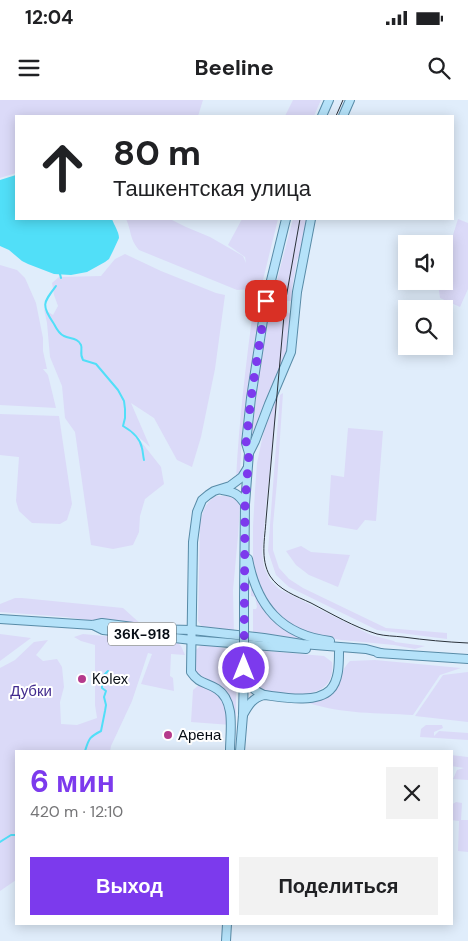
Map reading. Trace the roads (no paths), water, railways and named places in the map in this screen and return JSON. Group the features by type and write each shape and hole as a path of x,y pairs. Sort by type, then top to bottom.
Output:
{"main road":[{"path":"322,115 329,100"},
{"path":"343,115 350,100"},
{"path":"240,750 244,670 245,504 249,453 246,443 266,301 286,220"},
{"path":"249,453 292,352 297,292 311,220"},
{"path":"230,750 230,711 225,698 218,689 196,679 191,672 194,542 197,512 202,500 214,491 230,486 238,481 248,468"},
{"path":"220,490 238,495 245,504"},
{"path":"245,542 255,586 265,605 275,617 287,627 304,635 320,640 354,644 366,649"},
{"name":"36К-918","path":"0,619 93,625 102,623 149,629 192,630 302,644 366,649 381,653"},
{"name":"36К-918","path":"93,625 103,630 192,640 339,652 468,659"},
{"path":"243,715 254,699 264,696 310,698 322,696 330,690 335,682 339,664 339,652"},
{"path":"244,670 252,688 264,696"},
{"path":"226,941 227,925"}],"water":[{"path":"15,175 15,220 112,220 119,238 109,259 87,272 71,275 54,274 22,261 9,250 0,246 0,180"}],"waterway":[{"path":"60,274 61,278"},
{"path":"56,286 46,300 45,308 47,312 61,334 80,343 83,360 96,364 118,390 124,401 125,418 123,426 132,432 139,441 144,460"},
{"path":"85,750 90,739 101,731 106,705 104,697 106,691 102,688 100,679 108,671"},
{"path":"0,842 11,835 15,835"}],"tram line":[{"path":"336,115 343,100"},
{"path":"300,220 285,304 264,541 264,556 267,569 274,581 288,592 368,631 386,636 468,643"}],"place":[{"name":"Kolex","path":"82,679"},
{"name":"Арена","path":"168,735"}],"park label":[{"name":"Дубки","path":"31,691"}]}
